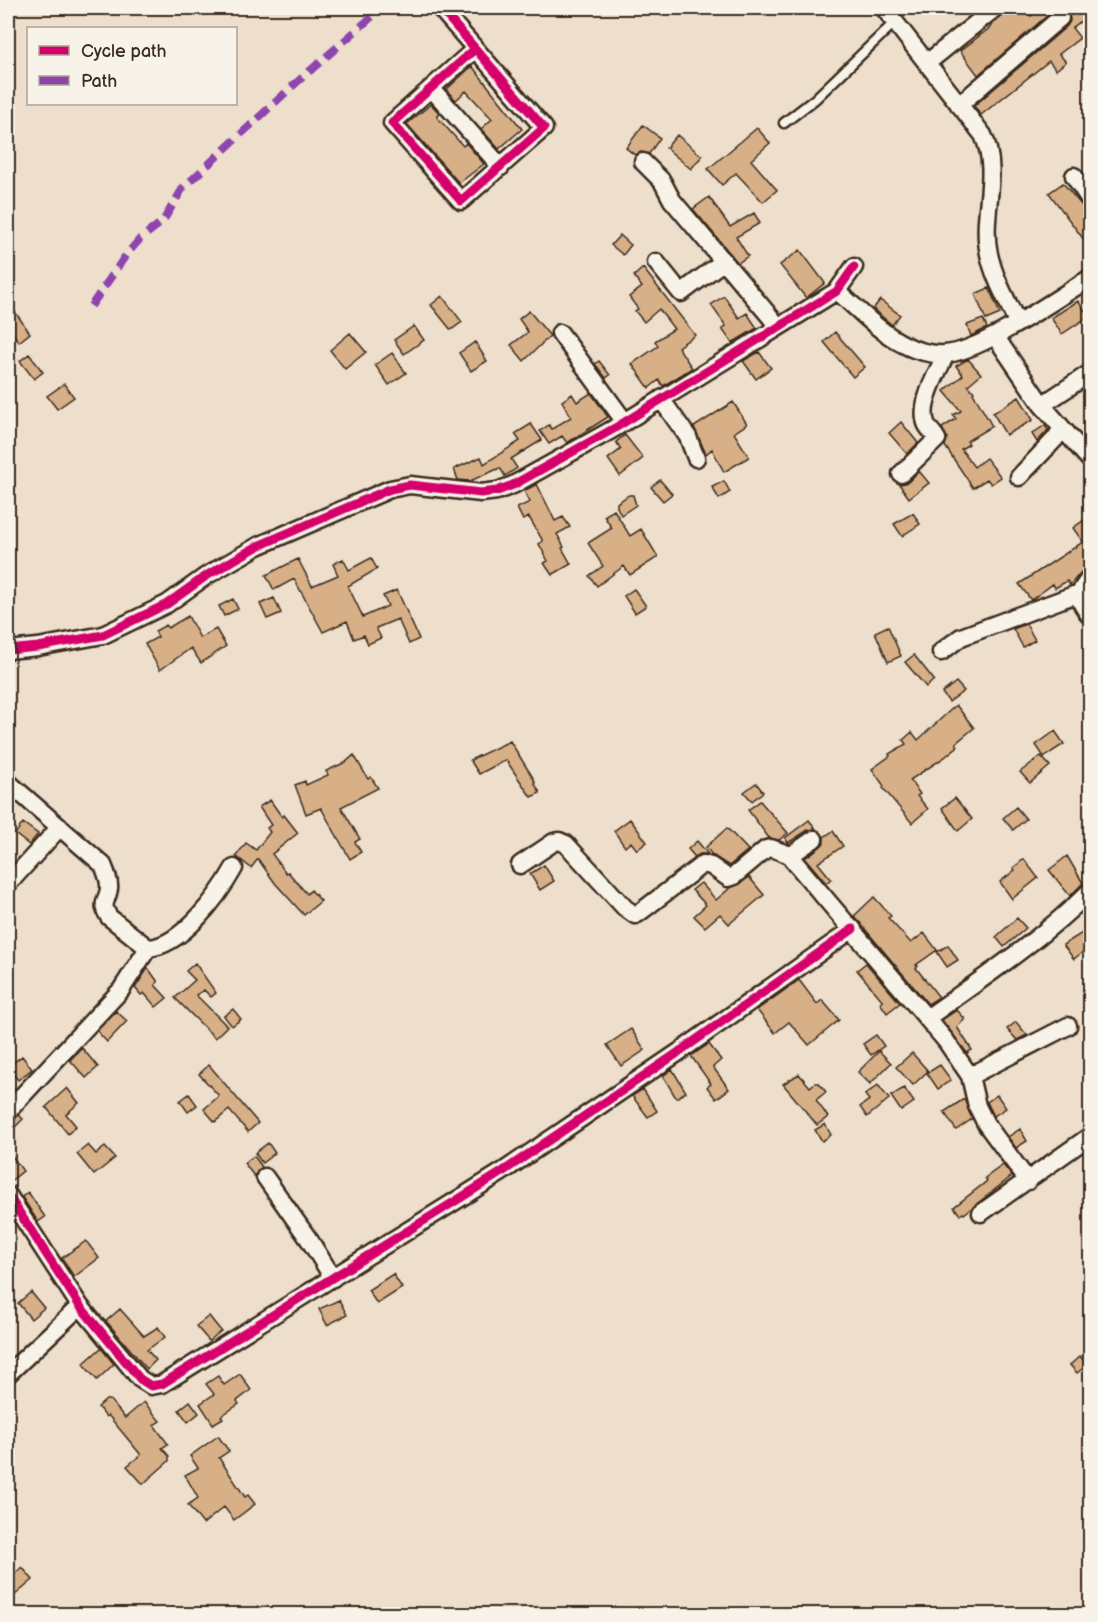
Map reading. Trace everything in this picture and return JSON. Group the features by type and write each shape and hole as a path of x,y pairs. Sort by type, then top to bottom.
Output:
{"street":[{"path":"440,8 544,128 463,200 459,200 392,123 475,49"},
{"path":"884,8 983,135 990,150 991,190 987,227 989,253 1000,285 1017,322"},
{"path":"927,63 994,8"},
{"path":"959,105 1060,18"},
{"path":"431,88 501,167"},
{"path":"643,162 662,181 672,200 778,326"},
{"path":"1074,176 1090,200"},
{"path":"656,262 681,293 724,261"},
{"path":"8,650 103,635 166,604 206,576 258,546 390,489 410,486 481,493 497,491 513,485 625,422 837,291 854,267"},
{"path":"837,291 877,326 906,345 930,353 946,354 969,348 995,336 1090,278"},
{"path":"560,333 625,422"},
{"path":"995,336 1042,405 1090,460"},
{"path":"902,474 937,439 927,427 924,413 928,394 946,354"},
{"path":"1042,405 1090,373"},
{"path":"661,399 688,437 696,458"},
{"path":"1019,477 1055,439 1062,428"},
{"path":"941,652 961,637 1079,593 1090,578"},
{"path":"1079,593 1080,602 1090,616"},
{"path":"10,784 103,865 108,876 109,889 104,903 105,911 109,917 148,948"},
{"path":"8,884 60,827"},
{"path":"793,856 814,839"},
{"path":"520,865 554,842 560,841 566,844 624,908 635,915 703,864 711,866 728,878 734,876 766,849 771,848 793,856"},
{"path":"793,856 792,859 946,1041 970,1076 980,1114 1028,1181"},
{"path":"8,1111 120,990 148,948 165,945 191,924 213,902 234,868"},
{"path":"927,1018 1008,959 1075,906 1090,891"},
{"path":"8,1195 80,1306 140,1379 151,1386 162,1384 512,1166 853,929"},
{"path":"970,1076 1068,1026"},
{"path":"981,1213 1090,1136"},
{"path":"265,1177 310,1240 333,1278"},
{"path":"8,1374 80,1306"}],"lane":[{"path":"784,123 815,99 895,22"}],"building":[{"path":"1005,8 1024,8 1031,16 1042,8 1063,8 1054,10 978,75 960,51 991,27 1002,16"},
{"path":"1063,8 1077,8 1085,18 1072,28 1080,38 1059,54 1066,62 1056,70 1049,61 981,115 974,106 1067,26 1070,21 1068,11"},
{"path":"472,66 522,129 499,149 481,129 492,119 466,91 456,100 446,90"},
{"path":"431,104 440,114 437,117 463,146 466,143 484,164 459,183 407,124"},
{"path":"643,125 660,138 649,154 641,152 635,155 626,148"},
{"path":"757,128 770,143 751,160 777,190 763,202 736,173 722,185 708,169"},
{"path":"677,135 702,156 691,169 666,148"},
{"path":"1063,183 1082,206 1090,210 1090,248 1049,193"},
{"path":"709,197 730,227 754,213 760,223 736,237 748,256 738,263 693,209"},
{"path":"620,235 631,245 623,255 611,245"},
{"path":"800,250 825,283 806,298 780,265"},
{"path":"643,268 695,335 678,347 692,368 663,386 659,380 649,388 632,364 658,346 655,341 674,329 659,309 644,322 635,311 638,309 629,297 642,287 634,276"},
{"path":"989,288 1000,314 986,320 975,294"},
{"path":"442,296 462,322 451,330 431,305"},
{"path":"724,296 739,318 747,313 757,328 732,343 722,329 726,326 711,305"},
{"path":"880,300 900,315 892,325 873,309"},
{"path":"1078,301 1089,316 1062,334 1051,318"},
{"path":"8,302 30,333 19,342 8,326"},
{"path":"529,311 550,336 524,361 511,345 528,332 519,319"},
{"path":"983,319 987,328 971,336 967,325"},
{"path":"414,326 424,340 404,354 394,340"},
{"path":"835,332 865,367 853,377 824,342"},
{"path":"350,333 366,352 345,369 330,350"},
{"path":"475,342 487,361 471,371 459,353"},
{"path":"759,352 771,368 756,379 743,361"},
{"path":"392,353 406,373 389,385 375,365"},
{"path":"29,354 43,372 34,379 20,361"},
{"path":"968,359 981,374 968,385 992,426 967,441 969,444 961,449 974,467 986,458 1001,477 991,484 987,479 973,488 945,446 947,438 942,428 956,419 953,415 961,411 944,391 963,375 956,366"},
{"path":"599,361 610,375 606,378 595,364"},
{"path":"64,384 74,397 57,409 47,396"},
{"path":"591,393 608,417 567,443 562,436 549,444 540,431 549,425 552,429 571,417 562,401 572,394 577,402"},
{"path":"1019,397 1033,420 1006,435 993,413"},
{"path":"733,402 747,424 734,433 749,457 724,472 712,449 706,454 694,427"},
{"path":"901,422 918,443 907,454 889,433"},
{"path":"531,424 542,440 511,459 517,468 505,476 500,468 470,481 458,480 454,469 481,457 484,464 520,441 515,434"},
{"path":"1045,425 1048,430 1037,442 1032,434"},
{"path":"625,435 643,458 620,476 608,459 621,449 616,442"},
{"path":"919,471 929,483 909,498 899,484 908,482"},
{"path":"660,480 672,494 663,501 651,487"},
{"path":"724,481 730,492 719,499 712,487"},
{"path":"537,484 555,521 563,517 570,527 557,534 571,564 552,575 544,563 548,561 539,544 543,541 529,517 523,520 517,508 530,502 524,491"},
{"path":"633,495 636,505 621,515 617,503"},
{"path":"614,510 630,536 641,529 658,557 630,575 624,566 597,586 589,576 603,566 588,543 612,528 604,516"},
{"path":"913,513 920,524 902,536 894,524"},
{"path":"1090,516 1090,568 1082,571 1070,585 1067,581 1055,588 1053,584 1031,600 1019,584 1083,542 1073,528"},
{"path":"371,558 377,569 348,586 363,617 388,606 383,596 397,590 419,639 409,644 398,619 376,628 381,638 368,644 364,635 354,639 347,621 323,632 294,579 274,590 266,575 298,559 312,586 338,575 333,564 343,559 349,570"},
{"path":"634,589 646,606 635,613 624,596"},
{"path":"274,598 281,613 267,619 260,604"},
{"path":"233,599 238,609 224,616 219,606"},
{"path":"188,616 200,638 216,629 226,646 201,663 191,648 160,670 145,644 158,637 155,631 166,625 168,628"},
{"path":"1026,624 1035,640 1023,647 1013,629"},
{"path":"888,626 901,656 888,662 875,632"},
{"path":"914,655 934,680 926,687 905,662"},
{"path":"956,682 964,691 949,702 942,693"},
{"path":"956,705 974,728 956,743 958,746 945,757 910,780 920,794 917,796 928,809 912,823 883,788 884,786 872,769 890,756 889,754 906,744 903,740 912,732 918,740"},
{"path":"1055,731 1064,744 1044,757 1036,745"},
{"path":"510,741 540,793 531,797 506,760 479,774 470,760"},
{"path":"354,755 368,779 371,777 378,788 341,807 360,839 355,842 361,852 350,859 321,808 306,814 295,785 305,781 306,785 328,775 326,771 346,762"},
{"path":"1041,756 1050,766 1030,783 1020,772"},
{"path":"756,783 763,792 752,801 744,792"},
{"path":"955,798 972,819 958,831 942,808"},
{"path":"270,800 282,817 284,815 298,833 272,854 286,873 288,872 307,894 311,890 321,901 304,915 275,883 258,859 251,868 236,856 246,843 256,850 270,832 267,828 271,825 259,807"},
{"path":"760,801 788,833 779,840 769,838 748,810"},
{"path":"1016,807 1026,819 1013,830 1003,818"},
{"path":"630,819 647,842 637,850 631,842 625,847 614,831"},
{"path":"809,820 816,829 808,830 788,843 785,838"},
{"path":"23,823 38,834 29,845 15,834"},
{"path":"727,828 748,850 729,866 712,855 706,847"},
{"path":"833,831 843,846 818,863 831,879 826,883 805,858 820,847 824,843 824,837"},
{"path":"697,841 708,854 695,857 688,849"},
{"path":"1067,856 1083,883 1070,896 1049,870"},
{"path":"1024,859 1038,878 1012,899 1000,882"},
{"path":"544,865 554,881 540,890 530,874"},
{"path":"749,877 764,895 729,924 720,914 705,927 694,916 706,905 692,890 701,883 716,900 730,888"},
{"path":"874,897 891,916 888,918 911,943 924,933 937,950 916,965 939,997 928,1004 854,916"},
{"path":"1017,918 1026,928 1004,947 996,937"},
{"path":"1090,928 1090,946 1074,959 1063,945"},
{"path":"948,945 958,960 947,967 937,952"},
{"path":"195,963 216,993 211,997 204,990 196,995 227,1026 215,1038 175,998 195,980 186,971"},
{"path":"866,963 900,1003 887,1013 880,1003 883,1001 857,970"},
{"path":"148,968 158,982 155,985 167,998 156,1007 144,993 141,995 135,988"},
{"path":"799,980 817,1004 822,1000 839,1020 809,1045 789,1022 775,1033 757,1010"},
{"path":"233,1009 241,1019 232,1026 224,1016"},
{"path":"957,1010 965,1019 957,1027 972,1050 967,1053 942,1020"},
{"path":"116,1011 127,1021 107,1042 97,1031"},
{"path":"1016,1022 1027,1035 1017,1040 1007,1029"},
{"path":"631,1029 645,1050 621,1066 607,1045"},
{"path":"876,1035 884,1046 871,1055 863,1044"},
{"path":"709,1044 721,1060 713,1067 729,1089 716,1099 707,1087 711,1084 691,1056"},
{"path":"82,1048 98,1067 86,1078 70,1060"},
{"path":"879,1051 891,1063 870,1084 858,1072"},
{"path":"912,1053 928,1071 913,1085 896,1067"},
{"path":"22,1056 32,1069 18,1080 8,1067"},
{"path":"209,1065 258,1123 248,1132 229,1110 215,1122 204,1109 219,1096 199,1074"},
{"path":"940,1065 951,1080 938,1089 927,1073"},
{"path":"672,1069 686,1092 676,1098 663,1076"},
{"path":"799,1074 810,1087 819,1083 826,1092 816,1100 828,1117 817,1125 783,1084"},
{"path":"878,1085 889,1099 867,1117 860,1107 869,1100 865,1095"},
{"path":"67,1088 79,1103 66,1114 76,1126 68,1134 46,1107"},
{"path":"904,1088 914,1102 901,1111 891,1096"},
{"path":"643,1089 657,1111 648,1117 632,1096"},
{"path":"189,1094 197,1105 188,1112 180,1101"},
{"path":"997,1095 1006,1108 994,1116 987,1102"},
{"path":"964,1099 972,1119 956,1130 944,1112"},
{"path":"19,1115 23,1119 8,1134 8,1121 12,1121"},
{"path":"825,1124 831,1135 822,1141 815,1130"},
{"path":"1020,1129 1027,1141 1016,1148 1008,1137"},
{"path":"268,1143 275,1153 262,1163 255,1153"},
{"path":"88,1145 96,1154 105,1147 115,1158 94,1175 77,1154"},
{"path":"8,1150 23,1171 8,1183"},
{"path":"254,1156 262,1167 254,1176 244,1163"},
{"path":"1003,1165 1012,1176 960,1215 954,1207 987,1181 985,1178"},
{"path":"28,1192 45,1217 38,1222 22,1197"},
{"path":"86,1241 99,1258 74,1277 62,1258"},
{"path":"393,1274 402,1288 377,1304 368,1290"},
{"path":"31,1292 44,1308 31,1319 18,1303"},
{"path":"339,1300 347,1315 327,1325 319,1309"},
{"path":"120,1309 144,1336 158,1327 165,1337 147,1350 156,1360 147,1369 106,1321"},
{"path":"209,1316 221,1331 209,1341 196,1326"},
{"path":"101,1348 114,1364 97,1380 83,1364"},
{"path":"1080,1356 1087,1365 1077,1373 1070,1365"},
{"path":"240,1374 251,1390 237,1401 239,1404 213,1424 200,1404 214,1394 206,1384 218,1376 224,1385"},
{"path":"106,1400 110,1400 125,1418 144,1402 160,1421 154,1425 168,1444 162,1448 169,1456 169,1461 143,1484 127,1466 141,1455 108,1415 106,1417 98,1407"},
{"path":"190,1401 199,1413 188,1422 179,1410"},
{"path":"218,1436 229,1451 219,1458 245,1497 248,1495 255,1504 234,1520 224,1507 203,1524 188,1505 198,1498 185,1475 198,1468 190,1456"},
{"path":"22,1567 33,1580 8,1601 8,1580"}],"marked path":[{"path":"91,306 126,255 140,239 163,221 183,188 296,83 382,8"}],"cycle path":[{"path":"440,8 544,128 461,201 392,123 475,49"},
{"path":"8,650 103,635 167,604 206,576 258,546 390,489 410,485 481,493 497,491 513,485 615,428 837,291 854,267"},
{"path":"8,1195 80,1306 140,1379 151,1386 162,1384 502,1172 679,1052 853,929"}]}
